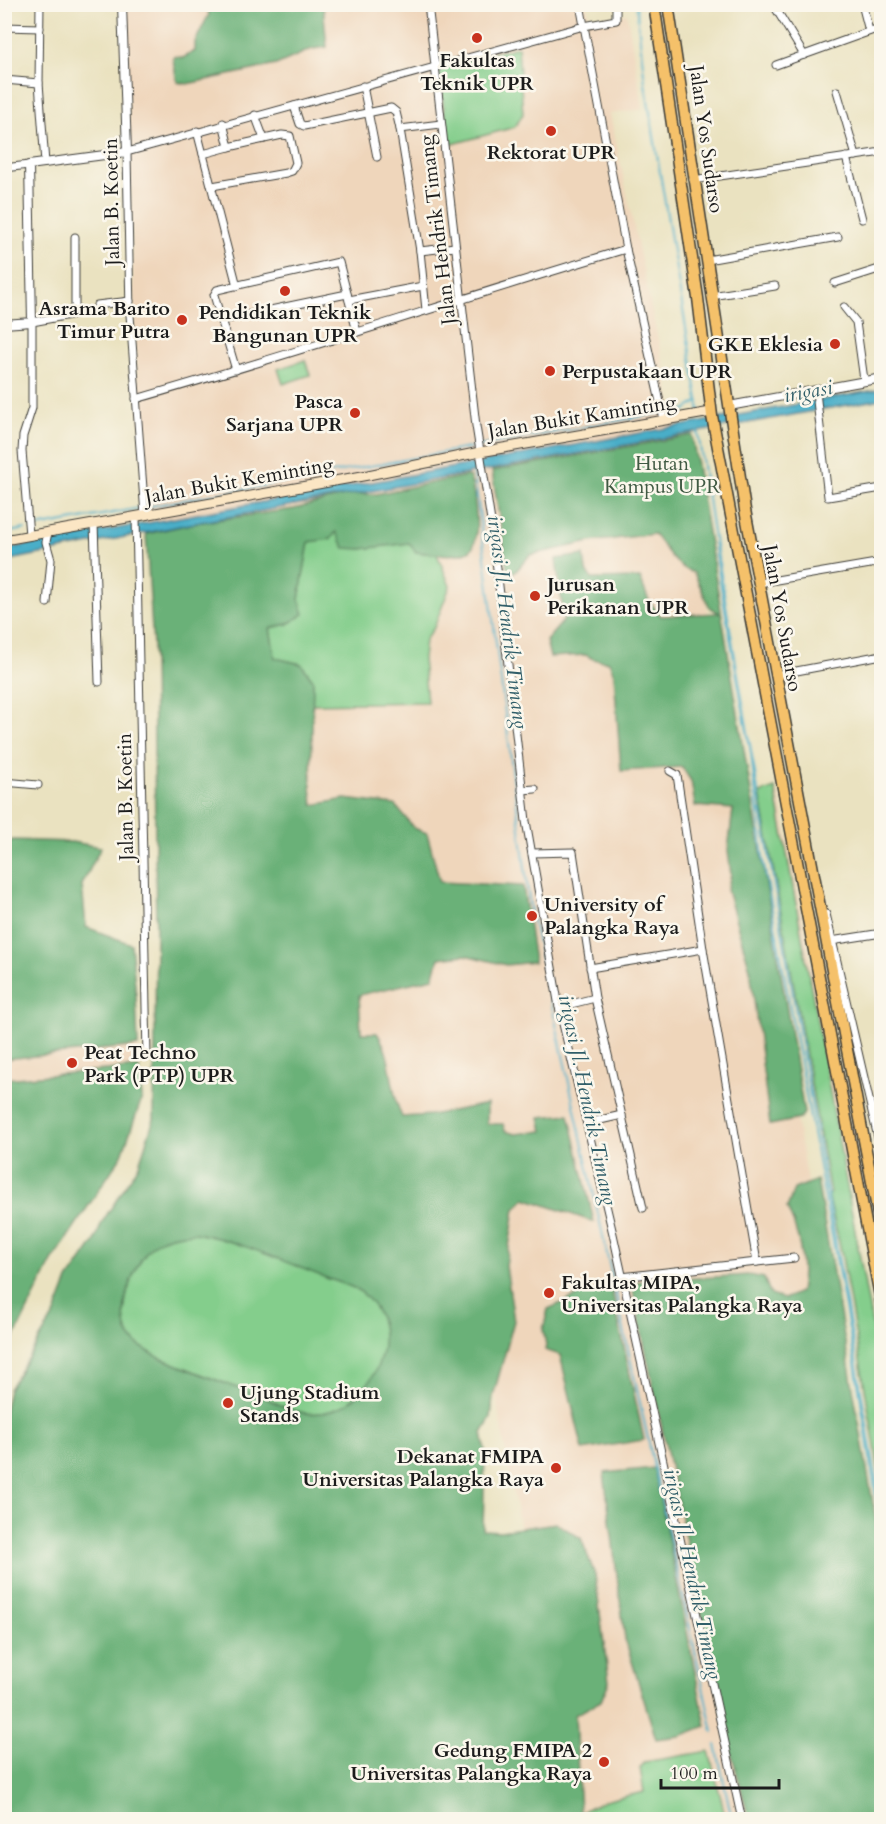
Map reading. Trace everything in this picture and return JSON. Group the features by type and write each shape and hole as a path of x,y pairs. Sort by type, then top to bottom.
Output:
{"main road":[{"name":"Jalan Yos Sudarso","path":"654,4 698,298 710,414 882,1307"},
{"name":"Jalan Yos Sudarso","path":"668,4 693,180 750,538 882,1235"},
{"path":"698,298 711,296"},
{"name":"Jalan Bukit Kaminting","path":"481,455 664,420 710,414"},
{"name":"Jalan Bukit Keminting","path":"4,540 29,535 47,537 481,455"},
{"path":"736,540 750,538"},
{"path":"780,779 794,777"},
{"path":"846,1117 859,1114"}],"street":[{"path":"40,4 39,83 45,163"},
{"name":"Jalan B. Koetin","path":"122,4 130,301 136,399 139,519 137,536 147,1057"},
{"name":"Jalan Hendrik Timang","path":"428,4 455,247 522,790"},
{"path":"580,4 626,249 664,420"},
{"path":"4,168 127,152 223,123 294,106 584,26 616,20 616,4"},
{"path":"773,4 804,55"},
{"path":"862,4 869,31"},
{"path":"4,27 40,28"},
{"path":"776,65 882,27"},
{"path":"4,80 39,83"},
{"path":"363,86 370,111 377,157"},
{"path":"837,91 856,156"},
{"path":"294,106 300,124 304,126 386,107 393,109 400,129 420,251 426,310"},
{"path":"255,115 264,139"},
{"path":"223,123 229,147"},
{"path":"400,129 441,124"},
{"path":"197,131 237,286"},
{"path":"203,154 264,139 290,136 296,163 292,171 212,186"},
{"path":"693,180 882,152"},
{"path":"846,157 862,219"},
{"path":"29,165 32,408 23,436 22,450 29,535"},
{"path":"4,324 32,322 75,314 75,237"},
{"path":"707,260 838,237"},
{"path":"420,251 455,247"},
{"path":"136,399 626,249"},
{"path":"236,369 215,292 335,261 341,264 357,332"},
{"path":"835,283 882,268"},
{"path":"222,320 423,286"},
{"path":"711,296 775,286"},
{"path":"97,305 130,301"},
{"path":"844,307 856,322 864,380"},
{"path":"730,410 816,396 864,380 882,378"},
{"path":"816,396 828,497 882,488"},
{"path":"94,528 99,682"},
{"path":"47,537 47,552 51,560 47,603"},
{"path":"759,583 882,562"},
{"path":"775,675 882,655"},
{"path":"788,748 882,1155"},
{"path":"670,771 677,775 703,949 757,1262"},
{"path":"4,782 38,785"},
{"path":"535,789 522,790 558,1007 587,1123 742,1820"},
{"path":"532,853 573,852 590,968 644,1208"},
{"path":"826,942 882,933"},
{"path":"590,968 703,949"},
{"path":"558,1007 596,998"},
{"path":"587,1123 622,1115"},
{"path":"621,1277 794,1258"}],"shaded area":[{"name":"University of Palangka Raya","path":"586,4 590,20 627,14 643,109 610,114 671,401 828,1302 777,1819 574,1819 458,1195 375,1165 237,519 146,534 134,315 126,5"},
{"path":"779,792 852,1182 829,1186 761,795"},
{"name":"Peat Techno Park (PTP) UPR","path":"138,1046 139,1067 5,1079 5,1059"}],"green space":[{"path":"206,5 323,5 327,47 312,49 276,65 187,84 177,82 173,60 175,56 183,58 195,51 195,42 209,14"},
{"path":"518,47 523,114 515,127 449,145 438,67"},
{"path":"305,360 310,375 283,384 278,369"},
{"name":"Hutan Kampus UPR","path":"692,435 804,1113 800,1119 770,1125 750,969 727,890 731,875 728,850 733,809 695,806 691,781 682,767 621,771 614,674 609,662 586,655 550,657 546,641 564,620 556,559 584,555 586,571 592,579 640,578 649,601 661,616 720,613 710,608 694,573 676,562 654,534 590,542 530,555 516,571 510,573 507,568 492,471"},
{"path":"470,477 477,527 473,546 469,551 450,555 416,552 409,543 361,549 345,548 336,532 331,539 309,542 299,599 304,614 288,624 270,628 275,658 301,664 313,680 311,787 313,805 345,799 395,805 414,828 427,833 440,882 523,886 534,962 506,965 465,955 439,958 433,978 359,995 361,1033 377,1033 382,1042 402,1117 431,1115 487,1104 487,1124 503,1124 505,1131 515,1134 543,1131 540,1117 569,1114 594,1222 525,1198 515,1209 506,1266 514,1321 493,1397 491,1418 482,1433 485,1450 483,1530 500,1531 556,1523 581,1538 595,1575 609,1682 601,1701 575,1715 580,1812 576,1820 5,1820 4,1412 9,1389 55,1314 68,1280 95,1241 102,1222 138,1167 154,1119 156,935 153,646 146,534 195,523 294,509 351,494 376,494","holes":["195,1233 261,1252 362,1293 376,1311 383,1331 382,1352 375,1372 363,1390 347,1404 327,1412 300,1412 160,1358 131,1338 124,1318 127,1295 135,1271 148,1251 159,1240 174,1235"]},
{"path":"337,532 361,549 409,543 416,552 437,554 450,586 434,628 425,640 423,659 427,702 312,704 313,680 301,664 275,658 270,628 288,624 299,599 309,542"},
{"path":"775,788 881,1374 881,1481 841,1251 828,1194 830,1193 760,793"},
{"path":"13,840 72,842 101,847 82,885 86,927 131,944 138,1046 5,1059 4,843"},
{"path":"139,1067 142,1098 122,1155 52,1261 5,1356 5,1079"},
{"path":"817,1180 881,1550 881,1819 749,1819 729,1744 631,1282 749,1275 764,1278 771,1295 784,1299 800,1292 802,1270 800,1249 787,1208 794,1189"},
{"path":"195,1233 261,1252 362,1293 377,1311 383,1331 382,1352 376,1372 363,1390 347,1404 327,1412 300,1412 160,1358 135,1342 128,1333 124,1318 130,1283 141,1260 159,1240 174,1235"},
{"path":"611,1286 644,1440 583,1450 560,1355 545,1350 543,1330 548,1309 579,1295"},
{"path":"654,1468 706,1726 680,1736 656,1739 625,1639 604,1473"},
{"path":"709,1751 726,1819 574,1820 580,1813 597,1804 644,1792 640,1768 645,1762"}],"water":[{"path":"881,389 881,399 195,523 5,561 5,549"}],"waterway":[{"path":"636,4 645,83 700,412"},
{"path":"665,412 685,410 699,401"},
{"path":"31,528 660,413"},
{"path":"698,432 721,586 751,753 764,865 853,1351 882,1533"},
{"name":"irigasi Jl. Hendrik Timang","path":"474,472 530,907 713,1732"},
{"path":"4,533 25,529"},
{"path":"715,541 882,1513"},
{"name":"irigasi Jl. Hendrik Timang","path":"716,1745 732,1820"}],"place":[{"name":"Fakultas Teknik UPR","path":"477,38"},
{"name":"Rektorat UPR","path":"551,131"},
{"name":"Pendidikan Teknik Bangunan UPR","path":"285,291"},
{"name":"Asrama Barito Timur Putra","path":"182,320"},
{"name":"GKE Eklesia","path":"835,344"},
{"name":"Perpustakaan UPR","path":"550,371"},
{"name":"Pasca Sarjana UPR","path":"355,413"},
{"name":"Jurusan Perikanan UPR","path":"535,596"},
{"name":"University of Palangka Raya","path":"532,916"},
{"name":"Peat Techno Park (PTP) UPR","path":"72,1063"},
{"name":"Fakultas MIPA, Universitas Palangka Raya","path":"549,1293"},
{"name":"Ujung Stadium Stands","path":"228,1403"},
{"name":"Dekanat FMIPA Universitas Palangka Raya","path":"556,1468"},
{"name":"Gedung FMIPA 2 Universitas Palangka Raya","path":"604,1762"}],"water label":[{"name":"irigasi","path":"808,391"}]}
